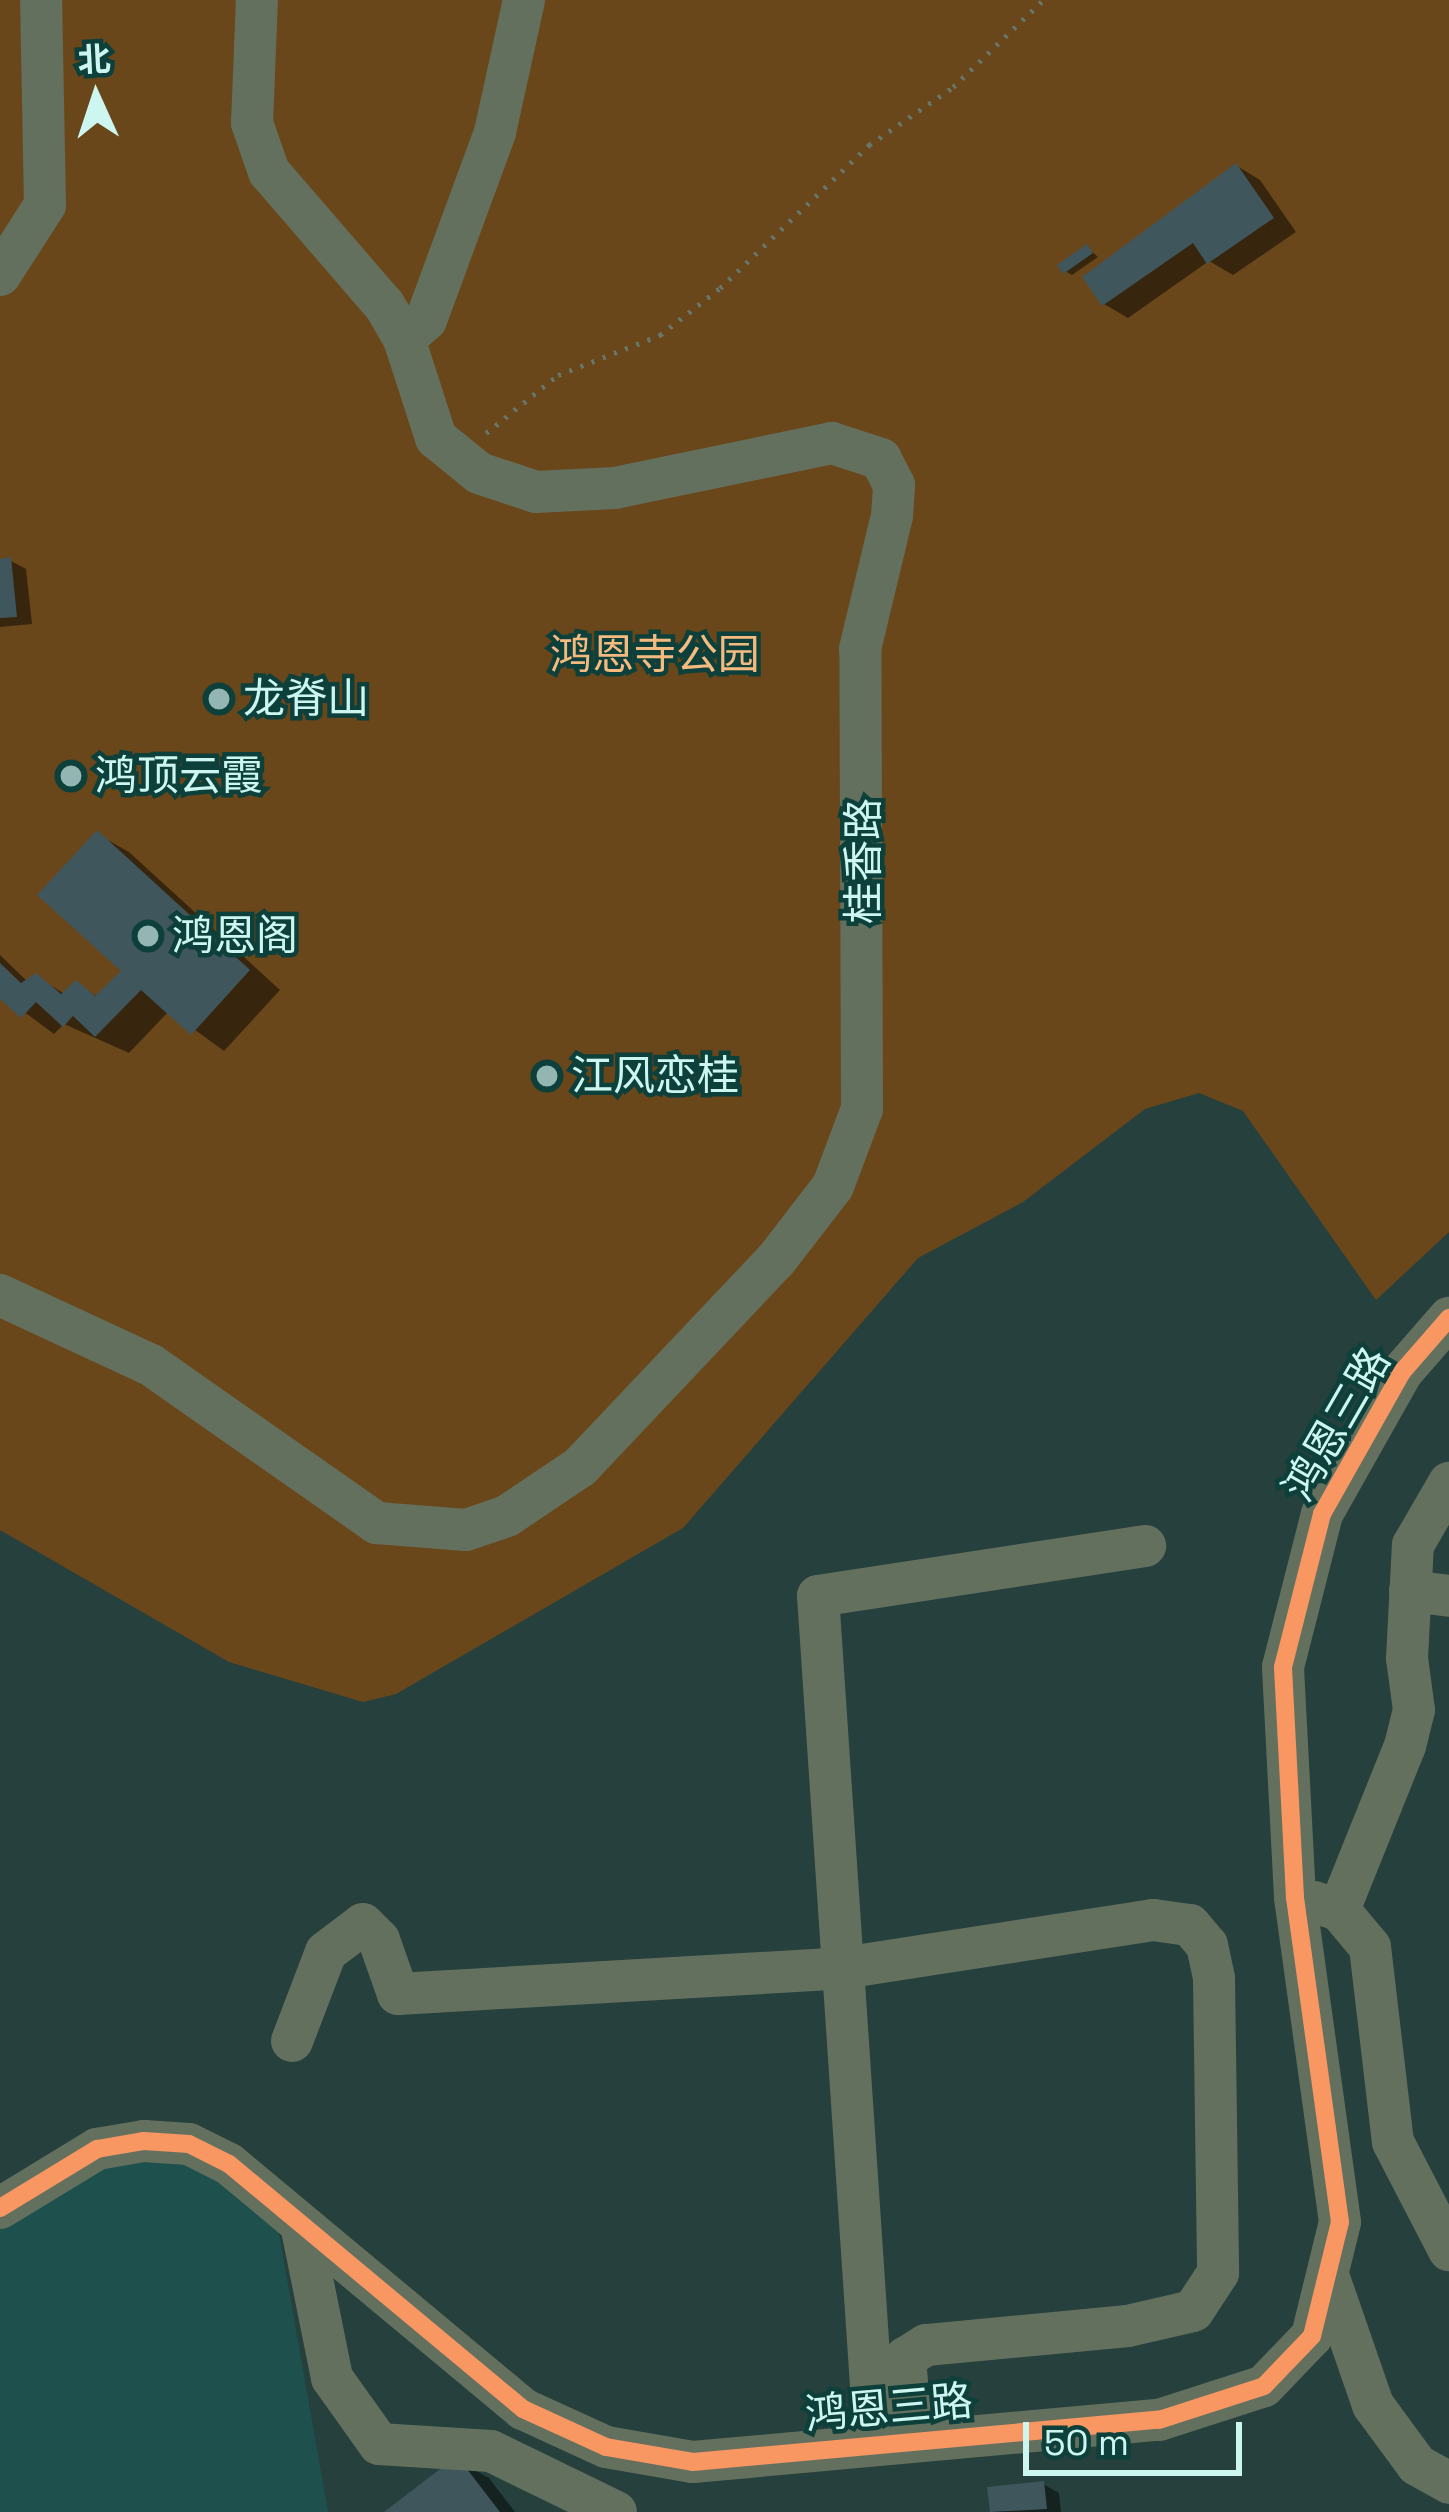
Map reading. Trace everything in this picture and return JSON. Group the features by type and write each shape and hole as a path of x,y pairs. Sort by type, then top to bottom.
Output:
{"street":[{"path":"0,275 45,206 40,0"},
{"name":"桂香路","path":"0,1295 151,1365 377,1523 466,1530 507,1516 580,1467 776,1260 832,1186 862,1109 860,649 892,516 894,484 881,459 832,443 615,488 536,492 479,473 436,438 404,339 384,305 269,172 252,123 257,0"},
{"path":"404,339 426,320 495,132 524,0"},
{"name":"鸿恩三路","path":"0,2208 97,2150 144,2141 189,2144 229,2164 523,2409 606,2447 693,2462 1160,2420 1264,2386 1312,2336 1340,2222 1295,1897 1282,1744 1283,1667 1297,1592 1322,1514 1357,1444 1402,1372 1449,1318"},
{"path":"1339,1910 1414,1710 1430,1593 1412,1545 1449,1483"},
{"path":"893,2444 843,1968 818,1596 1145,1546"},
{"path":"1295,1897 1339,1910 1370,1947 1394,2142 1449,2250"},
{"path":"292,2041 326,1952 363,1924 379,1940 398,1994 843,1968 1153,1920 1190,1925 1208,1945 1214,1978 1218,2273 1193,2311 1128,2326 926,2345 905,2358 893,2444"},
{"path":"302,2229 332,2378 379,2444 491,2451 616,2512"},
{"path":"1328,2275 1373,2405 1417,2465 1449,2483"}],"path":[{"path":"459,456 558,375 660,334 720,288 869,145 953,87 1042,0"}],"shaded area":[{"path":"145,2159 185,2160 218,2174 278,2228 328,2512 0,2512 0,2225 100,2167"}],"green space":[{"name":"鸿恩寺公园","path":"0,0 1449,0 1449,1232 1376,1300 1243,1111 1199,1093 1145,1109 1023,1202 918,1258 683,1528 396,1694 363,1702 229,1662 0,1530"}],"building":[{"path":"1236,163 1274,218 1207,264 1193,243 1102,306 1082,277"},
{"path":"1087,244 1093,253 1063,274 1057,265"},
{"path":"11,557 17,617 0,618 0,559"},
{"name":"鸿恩阁","path":"97,830 250,970 191,1035 141,990 95,1037 73,1016 63,1027 36,1002 21,1018 0,999 0,963 21,983 36,973 61,994 76,980 95,996 121,971 37,895"},
{"path":"457,2456 500,2512 384,2512"},
{"path":"1044,2481 1047,2509 990,2512 987,2487"}],"cycle path":[{"path":"0,2208 97,2149 144,2141 189,2144 229,2164 523,2409 606,2447 693,2462 1159,2420 1264,2386 1312,2336 1340,2222 1295,1897 1283,1667 1322,1514 1402,1372 1449,1318"}],"place":[{"name":"龙脊山","path":"219,699"},
{"name":"鸿顶云霞","path":"71,776"},
{"name":"鸿恩阁","path":"148,936"},
{"name":"江风恋桂","path":"547,1076"}]}
